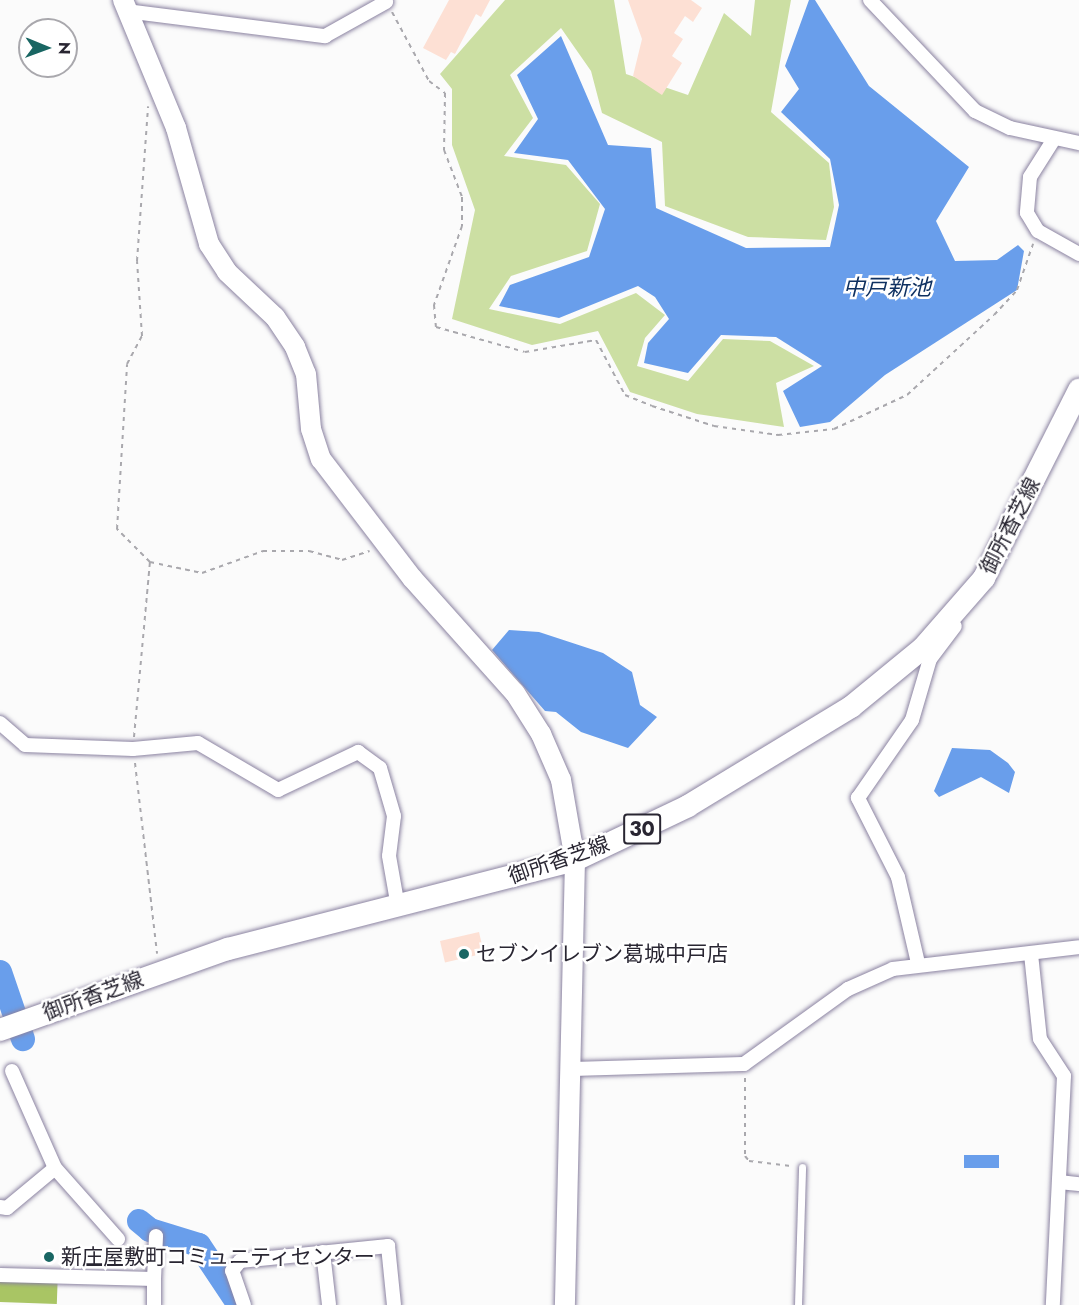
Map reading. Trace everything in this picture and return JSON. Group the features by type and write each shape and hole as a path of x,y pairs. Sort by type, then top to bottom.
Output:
{"main road":[{"name":"御所香芝線","path":"15,1024 159,972 266,939 575,860 687,806 851,707 923,658 955,612 984,578 1079,390"}],"street":[{"path":"870,0 975,111 1010,128 1079,143"},
{"path":"125,6 325,36 386,2"},
{"path":"125,6 176,128 209,244 227,272 290,336 306,374 311,429 321,459 387,546 530,713 561,780 575,860 565,1305"},
{"path":"1054,139 1030,177 1027,213 1038,231 1079,254"},
{"path":"918,963 898,877 858,798 912,720 923,658"},
{"path":"0,723 25,745 133,749 198,743 278,790 358,752 380,768 394,816 389,856 398,907"},
{"path":"572,1069 745,1063 848,989 918,963 1031,954 1079,947"},
{"path":"1031,954 1040,1039 1064,1077 1053,1305"},
{"path":"12,1071 55,1168 118,1239"},
{"path":"0,1207 7,1208 55,1168"},
{"path":"1059,1182 1079,1184"},
{"path":"154,1305 156,1236"},
{"path":"244,1305 231,1271 240,1261 388,1246 394,1305"},
{"path":"323,1252 329,1305"},
{"path":"0,1275 154,1279"}],"lane":[{"path":"798,1305 802,1167"}],"path":[{"path":"386,2 429,81 446,93 444,150 462,197 462,226 434,305 436,327 525,352 596,340 625,395 652,406 714,426 778,435 834,429 907,395 994,315 1017,290 1038,231"},
{"path":"149,104 136,261 142,336 127,364 117,529 150,562 202,573 263,551 309,551 342,560 387,546"},
{"path":"150,562 133,749 159,972"},
{"path":"745,1063 745,1156 750,1161 802,1167"}],"green space":[{"path":"505,0 614,0 626,74 688,95 724,13 751,36 755,0 791,0 771,112 829,163 834,207 826,240 748,237 665,206 662,142 602,113 591,71 561,28 510,75 533,118 504,156 566,165 600,204 587,251 511,276 489,309 560,324 636,293 665,315 645,338 637,366 688,381 723,339 770,341 814,366 776,383 784,427 697,414 630,392 598,331 532,345 452,319 475,210 452,145 452,89 440,74"},
{"path":"0,1269 58,1271 57,1304 0,1302"}],"water":[{"name":"中戸新池","path":"809,0 815,0 869,86 969,167 936,221 955,261 997,260 1018,245 1024,251 1017,290 885,375 830,422 800,427 783,391 822,366 776,337 721,335 688,373 644,363 648,343 669,319 655,297 638,286 559,318 499,306 510,285 589,257 605,209 568,160 514,153 538,119 517,75 561,36 608,145 651,148 656,208 746,248 830,247 839,205 830,159 781,112 799,89 785,66"},
{"path":"509,630 539,632 603,653 632,672 640,705 657,717 628,748 581,732 556,712 545,711 492,650"},
{"path":"952,748 990,750 1008,763 1015,772 1009,793 981,777 939,797 934,791"},
{"path":"964,1155 999,1155 999,1168 964,1168"}],"building":[{"path":"449,0 490,0 481,17 476,14 455,54 451,52 446,60 423,48"},
{"path":"628,0 691,0 702,8 693,22 685,16 674,33 683,39 672,56 682,63 662,95 633,76 642,39"},
{"path":"479,932 484,953 445,962 440,941"}],"waterway":[{"path":"0,972 23,1039"},
{"path":"139,1221 150,1230 199,1245 239,1305"}],"place":[{"name":"セブンイレブン葛城中戸店","path":"464,954"},
{"name":"新庄屋敷町コミュニティセンター","path":"49,1257"}]}
